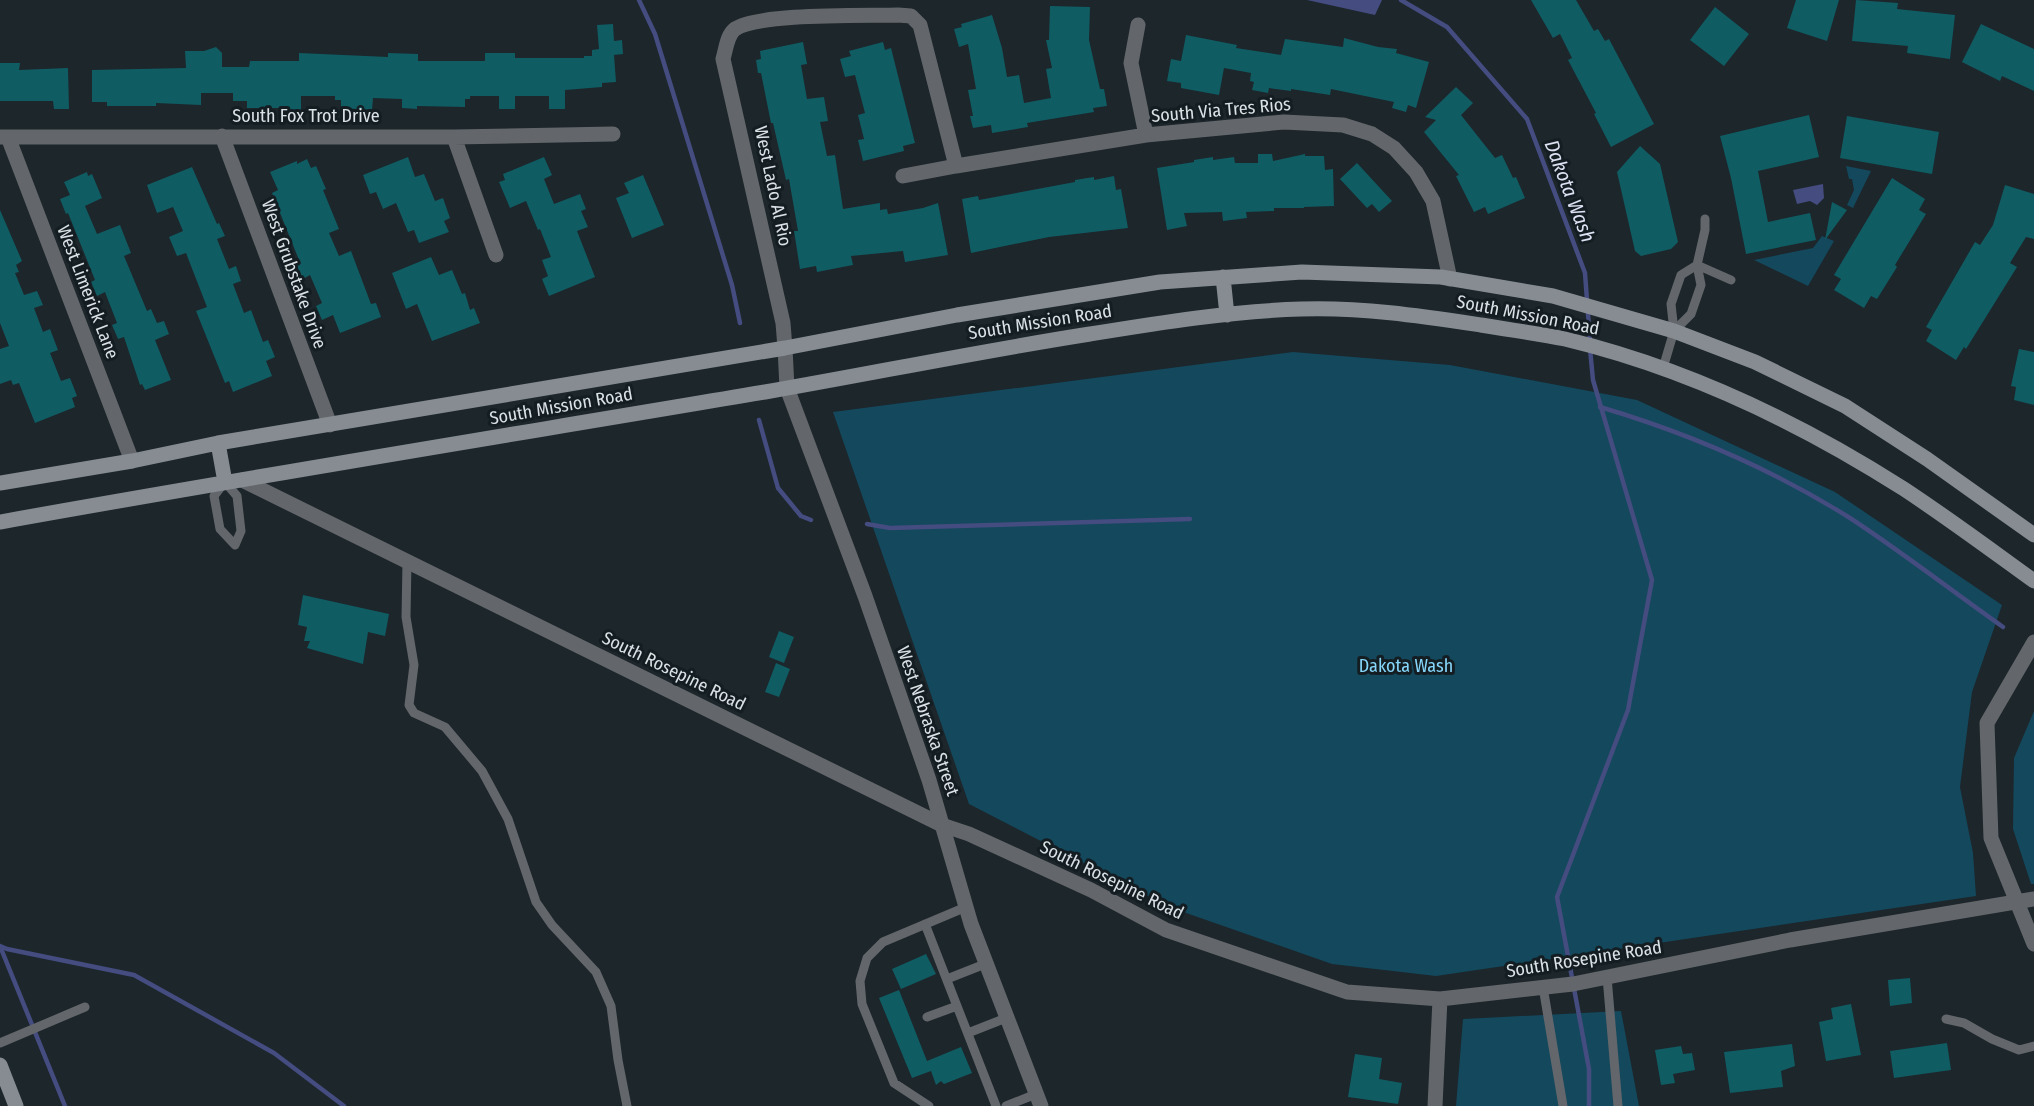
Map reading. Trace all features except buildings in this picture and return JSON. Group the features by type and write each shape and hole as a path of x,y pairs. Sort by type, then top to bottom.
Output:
{"main road":[{"name":"South Mission Road","path":"0,483 132,461 218,443 785,348 957,315 1115,289 1160,282 1302,272 1450,279 1553,296 1674,331 1755,363 1845,406 1927,459 2034,535"},
{"path":"1223,277 1227,315"},
{"name":"South Mission Road","path":"0,522 787,388 964,354 1164,322 1297,309 1356,309 1434,318 1559,338 1621,354 1738,398 1824,441 1906,490 2034,581"},
{"path":"218,443 225,482"},
{"path":"0,1065 16,1106"}],"street":[{"name":"West Lado Al Rio","path":"785,348 782,320 723,59 730,34 737,28 781,18 910,16 920,25 956,166"},
{"path":"1138,25 1131,63 1146,135"},
{"name":"South Via Tres Rios","path":"903,176 1146,135 1284,122 1343,125 1372,134 1394,148 1416,172 1433,201 1450,279"},
{"name":"South Fox Trot Drive","path":"4,137 454,137 613,134"},
{"name":"West Grubstake Drive","path":"222,136 330,425"},
{"name":"West Limerick Lane","path":"4,137 132,461"},
{"path":"454,137 496,255"},
{"name":"West Nebraska Street","path":"785,348 787,388 865,596 929,780 966,907 1038,1100"},
{"name":"South Rosepine Road","path":"242,480 942,825 969,834 1091,890 1166,930 1347,992 1440,999 1573,984 1790,939 2034,899"},
{"path":"2034,642 1988,723 1991,838 2034,944"},
{"path":"1435,1106 1440,999"}],"lane":[{"path":"1674,331 1691,314 1701,285 1697,265 1705,230 1705,219"},
{"path":"1697,265 1728,279"},
{"path":"1663,369 1674,331 1671,304 1681,275 1697,265"},
{"path":"225,482 237,496 241,531 235,545 220,529 214,496 225,482"},
{"path":"407,561 406,617 414,665 409,705 414,713 445,727 482,771 508,819 536,902 552,925 596,972 611,1006 627,1106"},
{"path":"929,1106 894,1083 862,1004 860,981 867,958 883,942 966,907"},
{"path":"925,924 996,1106"},
{"path":"947,979 986,964"},
{"path":"1607,977 1618,1106"},
{"path":"1543,987 1563,1106"},
{"path":"927,1017 957,1006"},
{"path":"0,1042 85,1007"},
{"path":"968,1033 1006,1018"},
{"path":"1946,1019 1964,1023 1992,1039 2019,1050 2034,1046"},
{"path":"1006,1106 1038,1100"}],"green space":[{"path":"1846,166 1871,171 1853,208 1847,205 1854,190"},
{"path":"1822,236 1834,241 1808,286 1754,260 1813,248"},
{"name":"Dakota Wash","path":"1293,352 1450,365 1637,400 1835,492 2002,605 1972,692 1960,787 1973,853 1976,896 1436,976 1332,964 1169,907 969,804 833,412"},
{"path":"2034,711 2034,884 2031,884 2013,829 2014,758"},
{"path":"1621,1011 1639,1106 1456,1106 1463,1019"}],"water":[{"path":"1307,0 1382,0 1375,15"},
{"path":"1823,184 1824,198 1817,205 1810,201 1797,204 1793,190"}],"waterway":[{"path":"639,0 655,34 732,285 740,323"},
{"name":"Dakota Wash","path":"1401,0 1447,27 1527,119 1585,273 1590,341"},
{"name":"Dakota Wash","path":"1589,1106 1589,1069 1557,897 1628,710 1652,580 1593,380 1590,349"},
{"path":"1600,407 1665,428 1729,454 1820,500 1908,558 2003,627"},
{"path":"759,420 778,488 801,516 811,520"},
{"path":"867,524 890,528 1190,519"},
{"path":"0,946 134,975 274,1053 344,1106"},
{"path":"0,946 65,1106"}]}
